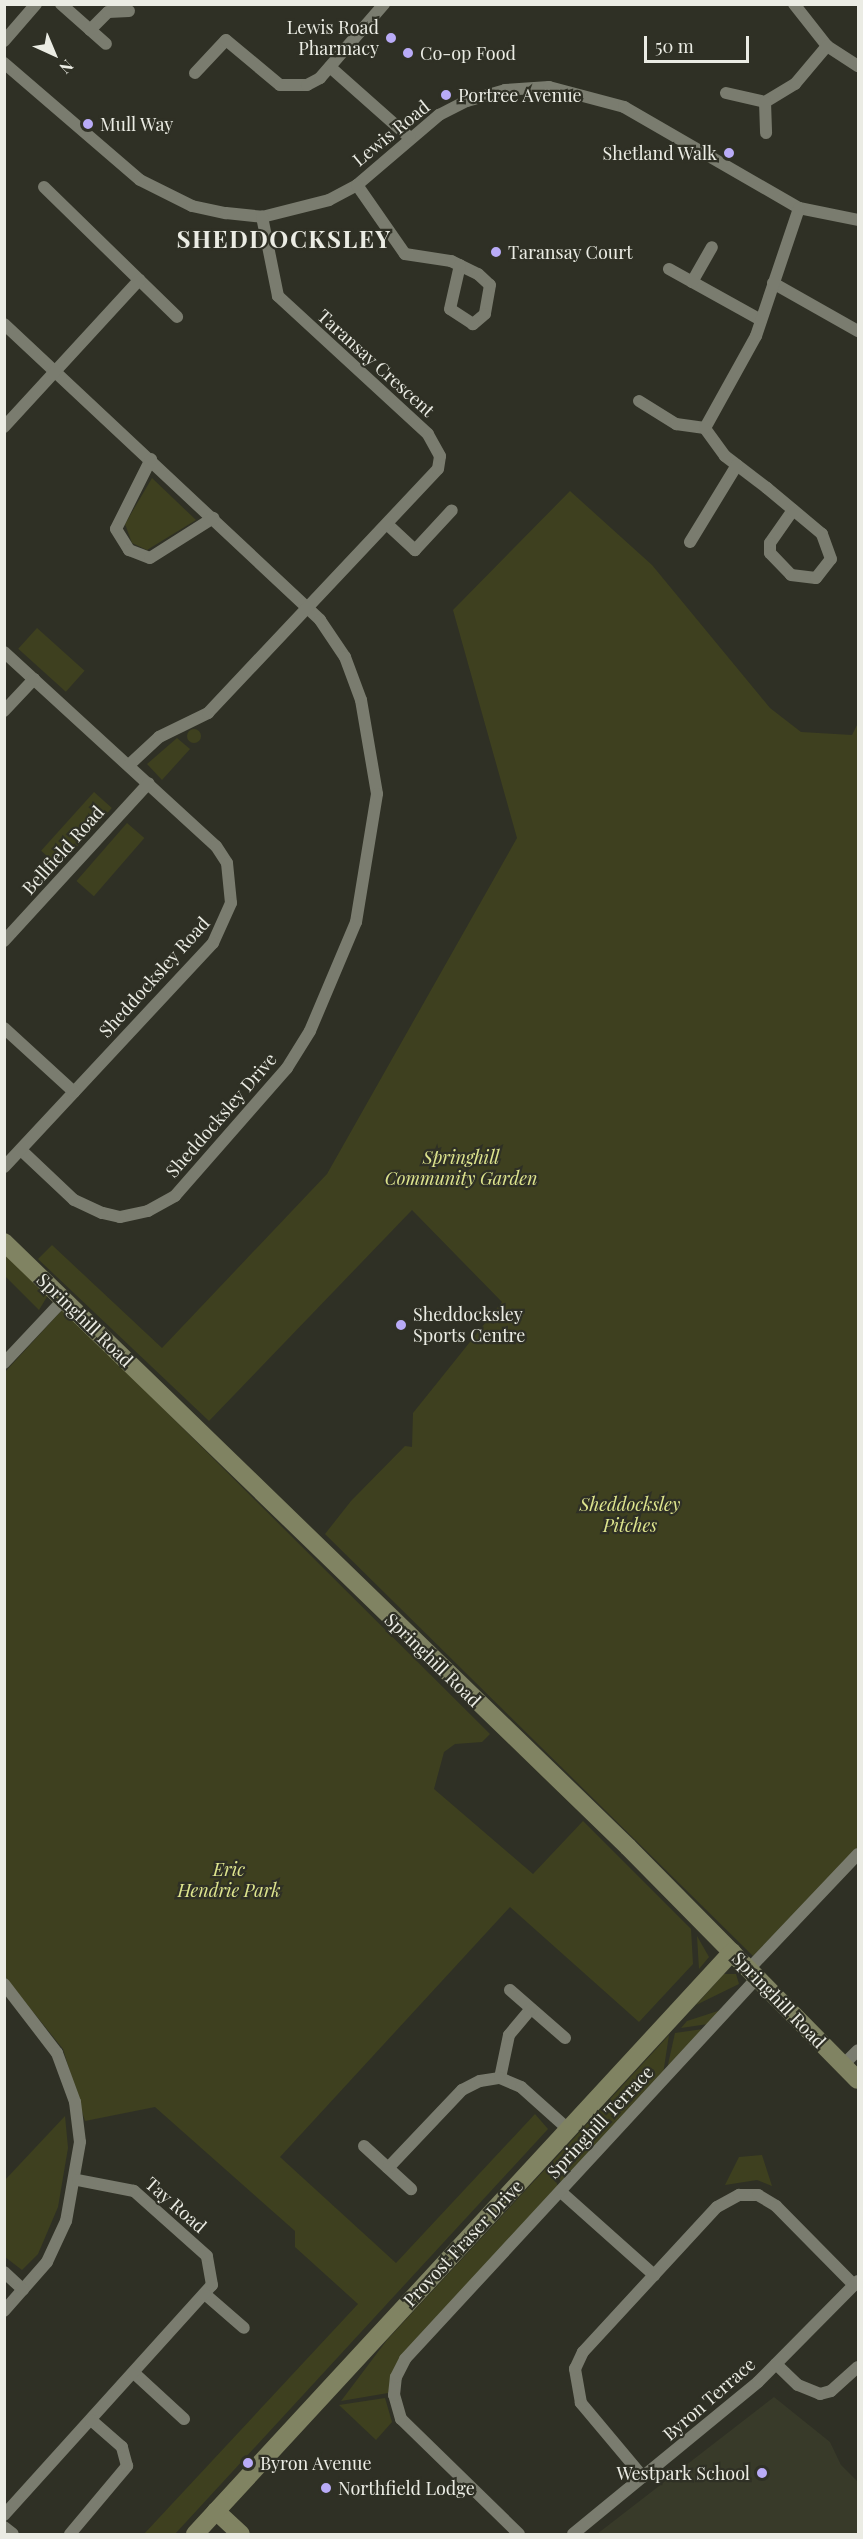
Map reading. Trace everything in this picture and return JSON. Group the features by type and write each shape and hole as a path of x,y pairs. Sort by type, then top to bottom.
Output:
{"street":[{"path":"4,41 36,4"},
{"path":"61,4 106,44"},
{"path":"195,73 226,40 280,85 307,85 330,67 384,4"},
{"path":"794,4 827,46 858,66"},
{"path":"90,30 108,12 129,11"},
{"path":"726,93 765,102 795,84 827,46"},
{"name":"Lewis Road","path":"4,63 140,180 192,206 262,217 329,200 357,184 410,138 467,101 505,90 549,87 587,94 624,107 799,208 858,220"},
{"path":"330,67 410,138"},
{"path":"765,102 766,133"},
{"path":"357,184 405,254 460,265 490,285 492,296 485,314 473,324 450,309 460,265"},
{"path":"44,187 177,317"},
{"path":"705,428 761,320 799,208"},
{"name":"Taransay Crescent","path":"129,765 159,737 208,713 310,608 438,470 436,445 278,296 262,217"},
{"path":"692,282 712,247"},
{"path":"669,269 761,320"},
{"path":"4,428 139,280"},
{"path":"773,283 858,331"},
{"name":"Sheddocksley Drive","path":"4,324 310,608 345,657 361,700 377,794 356,922 310,1031 233,1134 175,1196 148,1212 120,1217 87,1207 21,1150"},
{"path":"639,401 676,424 705,428 737,465 793,510 830,545 831,559 816,578 791,575 770,553 770,543 793,510"},
{"path":"151,459 116,529 129,550 150,558 213,518"},
{"path":"690,542 737,465"},
{"path":"387,525 415,550 452,510"},
{"name":"Sheddocksley Road","path":"4,652 216,846 227,863 231,903 213,943 4,1167"},
{"path":"4,711 34,679"},
{"name":"Bellfield Road","path":"4,941 149,783"},
{"path":"4,1028 74,1092"},
{"name":"Springhill Road","path":"4,1242 732,1952 752,1975 858,2080"},
{"path":"4,1363 64,1299"},
{"name":"Springhill Terrace","path":"519,2535 401,2419 394,2395 396,2377 405,2359 561,2192 858,1854"},
{"name":"Provost Fraser Drive","path":"195,2535 732,1952"},
{"path":"4,1984 35,2018 66,2074 80,2142 78,2180 47,2262 4,2311"},
{"path":"510,1990 565,2038"},
{"path":"500,2078 509,2035 531,2009"},
{"path":"843,2066 858,2050"},
{"path":"388,2168 462,2090 500,2078 521,2087 568,2129"},
{"path":"364,2146 411,2189"},
{"name":"Tay Road","path":"78,2180 126,2185 207,2256 214,2274 206,2295"},
{"path":"561,2192 654,2275"},
{"path":"643,2477 581,2403 575,2369 583,2352 717,2207 739,2195 758,2195 776,2206 856,2283"},
{"path":"4,2272 23,2290"},
{"name":"Byron Terrace","path":"573,2535 776,2364 856,2283"},
{"path":"4,2515 206,2295 244,2328"},
{"path":"776,2364 798,2385 820,2394 856,2375"},
{"path":"134,2373 184,2419"},
{"path":"70,2535 128,2466 122,2447 91,2420"},
{"path":"216,2511 241,2535"},
{"path":"4,2527 13,2535"}],"shaded area":[{"name":"Westpark School","path":"774,2397 830,2442 841,2465 858,2482 858,2534 597,2534"}],"green space":[{"path":"152,478 196,520 147,550 132,543 125,524"},
{"name":"Sheddocksley Pitches","path":"570,491 652,565 770,708 801,732 852,735 858,723 858,1848 753,1956 325,1534 351,1501 405,1446 412,1447 413,1413 502,1302 412,1210 209,1421 38,1259 52,1245 162,1348 327,1174 517,838 453,610"},
{"path":"37,628 85,671 66,692 18,649"},
{"path":"191,729 197,729 201,736 197,743 191,743 187,739 187,733"},
{"path":"177,738 190,749 162,780 147,764"},
{"path":"94,792 112,808 59,867 41,851"},
{"path":"127,823 144,838 94,896 76,881"},
{"path":"4,1252 48,1295 39,1310 5,1276"},
{"name":"Eric Hendrie Park","path":"63,1309 490,1734 482,1742 455,1744 444,1752 434,1789 533,1874 583,1821 691,1929 693,1964 639,2022 510,1907 280,2157 396,2263 535,2114 548,2129 175,2534 144,2534 358,2304 295,2247 295,2231 155,2107 85,2121 63,2049 5,1977 5,1372"},
{"path":"697,1936 709,1957 699,1969"},
{"path":"724,1974 736,1974 739,1984 696,2005"},
{"path":"721,2010 708,2024 681,2028 687,2021"},
{"path":"703,2029 667,2069 675,2033"},
{"path":"669,2035 663,2074 561,2183 553,2161"},
{"path":"65,2116 68,2148 58,2207 38,2254 22,2270 5,2257 5,2180"},
{"path":"762,2155 772,2186 757,2180 725,2185 739,2157"},
{"path":"550,2164 558,2187 401,2356 388,2393 341,2401 387,2340"},
{"path":"385,2398 392,2422 376,2440 339,2405"}],"place":[{"name":"Lewis Road Pharmacy","path":"391,38"},
{"name":"Co-op Food","path":"408,53"},
{"name":"Portree Avenue","path":"446,95"},
{"name":"Mull Way","path":"88,124"},
{"name":"Shetland Walk","path":"729,153"},
{"name":"Taransay Court","path":"496,252"},
{"name":"Sheddocksley Sports Centre","path":"401,1325"},
{"name":"Byron Avenue","path":"248,2463"},
{"name":"Westpark School","path":"762,2473"},
{"name":"Northfield Lodge","path":"326,2488"}],"district":[{"name":"SHEDDOCKSLEY","path":"284,239"}],"park label":[{"name":"Springhill Community Garden","path":"461,1168"}]}
